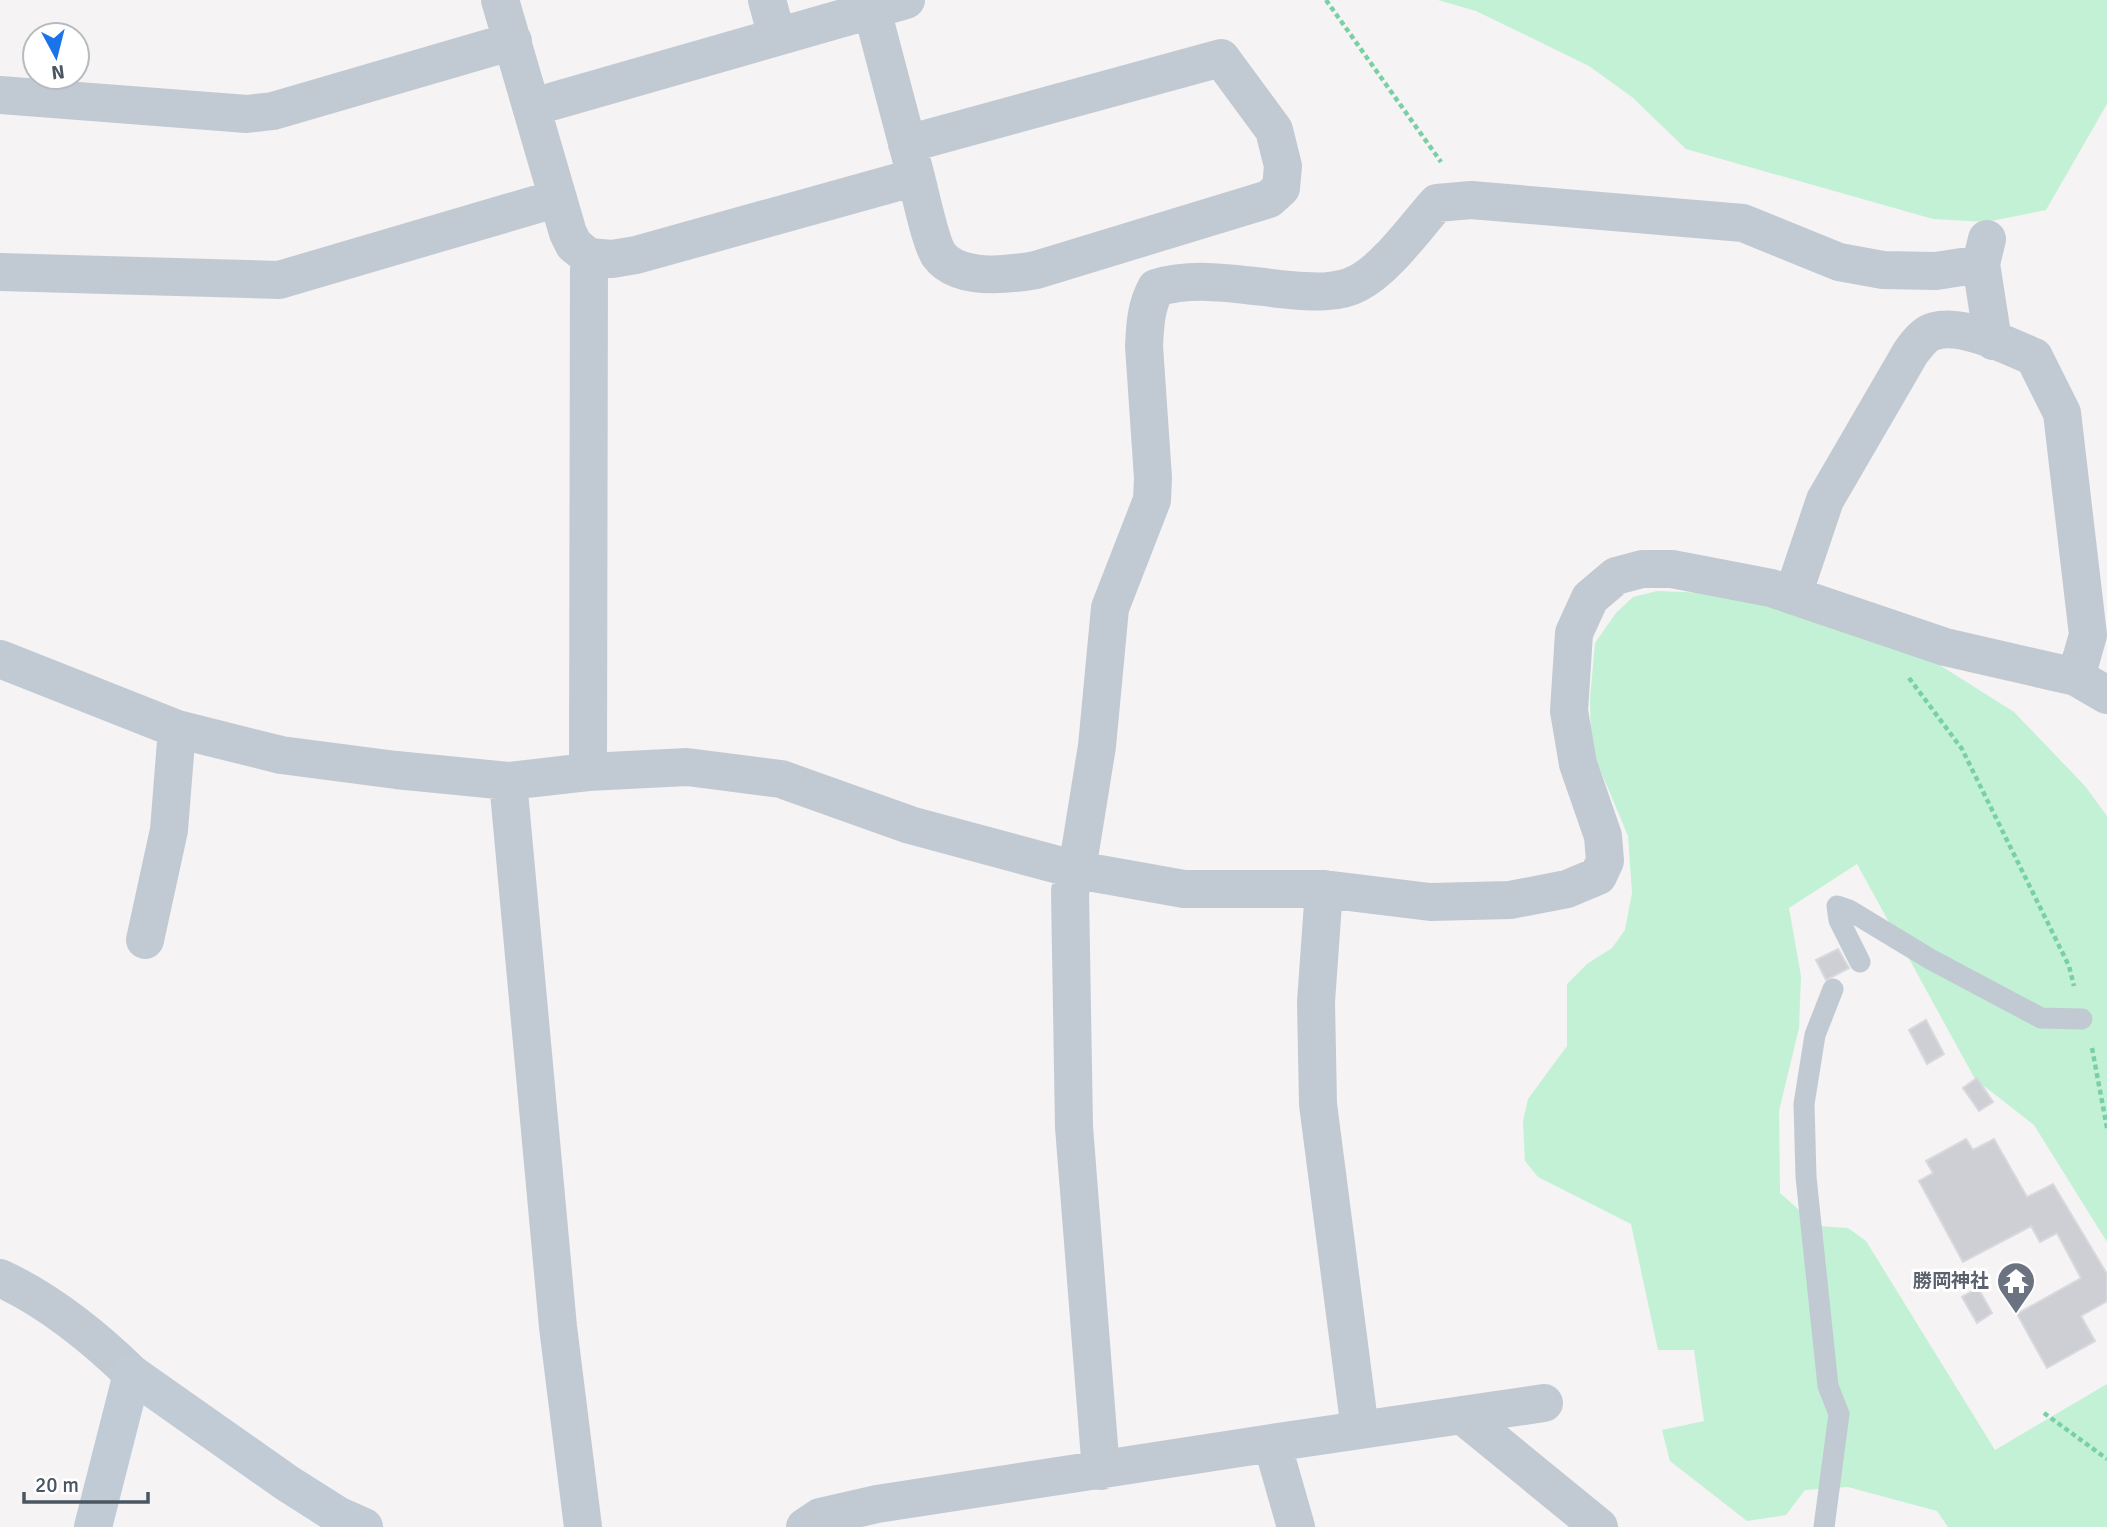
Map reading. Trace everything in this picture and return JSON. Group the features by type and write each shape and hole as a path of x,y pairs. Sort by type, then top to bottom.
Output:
{"street":[{"path":"500,0 574,245 589,257 612,259 636,255 911,160 1221,58 1274,130 1283,166 1281,188 1269,199 1036,270 1006,276 950,267 937,253 911,160 889,5 533,107"},
{"path":"767,0 778,37"},
{"path":"0,95 247,114 273,111 513,41"},
{"path":"0,272 279,280 558,198"},
{"path":"1101,1471 1074,1127 1070,891 1077,870 1097,746 1110,608 1152,500 1144,325 1150,298 1156,288 1172,283 1193,282 1308,291 1334,290 1357,284 1377,270 1437,202 1471,200 1743,223 1839,262 1883,270 1936,271 1984,251 1993,341"},
{"path":"588,772 589,257"},
{"path":"0,659 177,729 281,755 508,781 588,772 687,767 781,779 910,825 1077,870 1184,889 1324,889 1430,902 1510,900 1567,889 1598,876 1605,861 1603,836 1578,764 1569,710 1574,633 1590,598 1616,576 1652,569 1771,588 1945,647 2091,686 2088,635 2062,413 2034,356 1956,329 1933,331 1919,341 1825,500 1793,595"},
{"path":"145,940 169,830 177,729"},
{"path":"508,781 558,1327 583,1527"},
{"path":"1324,889 1316,1002 1318,1104 1360,1430"},
{"path":"0,1279 26,1291 98,1342 132,1374 287,1483 339,1516 364,1527"},
{"path":"93,1527 132,1374"},
{"path":"805,1527 820,1517 877,1504 1544,1402"},
{"path":"1462,1415 1599,1527"},
{"path":"1272,1443 1296,1527"}],"lane":[{"path":"1860,962 1839,920 1837,906 1849,910 1930,959 2041,1018 2082,1019"},
{"path":"1824,1527 1839,1414 1828,1386 1806,1177 1804,1104 1815,1035 1833,989"}],"path":[{"path":"1326,0 1471,200"},
{"path":"1876,624 1896,661 1962,749 2069,966 2094,1054 2107,1128"},
{"path":"2045,1413 2107,1459"}],"green space":[{"path":"1438,0 2107,0 2107,104 2046,210 1986,222 1933,219 1686,149 1632,97 1589,66 1476,11"},
{"path":"1657,591 1733,594 1938,664 2014,712 2085,786 2107,816 2107,1242 2034,1125 1975,1079 1857,864 1789,908 1801,976 1799,1028 1779,1111 1780,1193 1817,1226 1848,1228 1866,1241 1995,1450 2107,1384 2107,1527 1948,1527 1937,1511 1848,1487 1805,1490 1786,1515 1747,1521 1670,1461 1662,1430 1704,1421 1694,1350 1658,1350 1631,1224 1538,1177 1525,1161 1523,1121 1528,1099 1567,1046 1567,984 1587,964 1612,948 1625,930 1632,893 1628,836 1591,748 1590,699 1595,643 1616,613 1633,597"}],"building":[{"path":"1838,949 1849,968 1826,980 1816,960"},
{"path":"1926,1020 1944,1054 1927,1064 1909,1030"},
{"path":"1977,1078 1993,1102 1979,1111 1963,1088"},
{"path":"1966,1139 1973,1150 1994,1139 2027,1197 2053,1184 2107,1274 2107,1301 2081,1316 2095,1341 2047,1368 2017,1314 2081,1278 2057,1233 2040,1242 2031,1226 1963,1262 1919,1181 1933,1173 1926,1161"},
{"path":"1978,1288 1992,1313 1977,1323 1962,1297"}],"place":[{"name":"勝岡神社","path":"2016,1315"}]}
